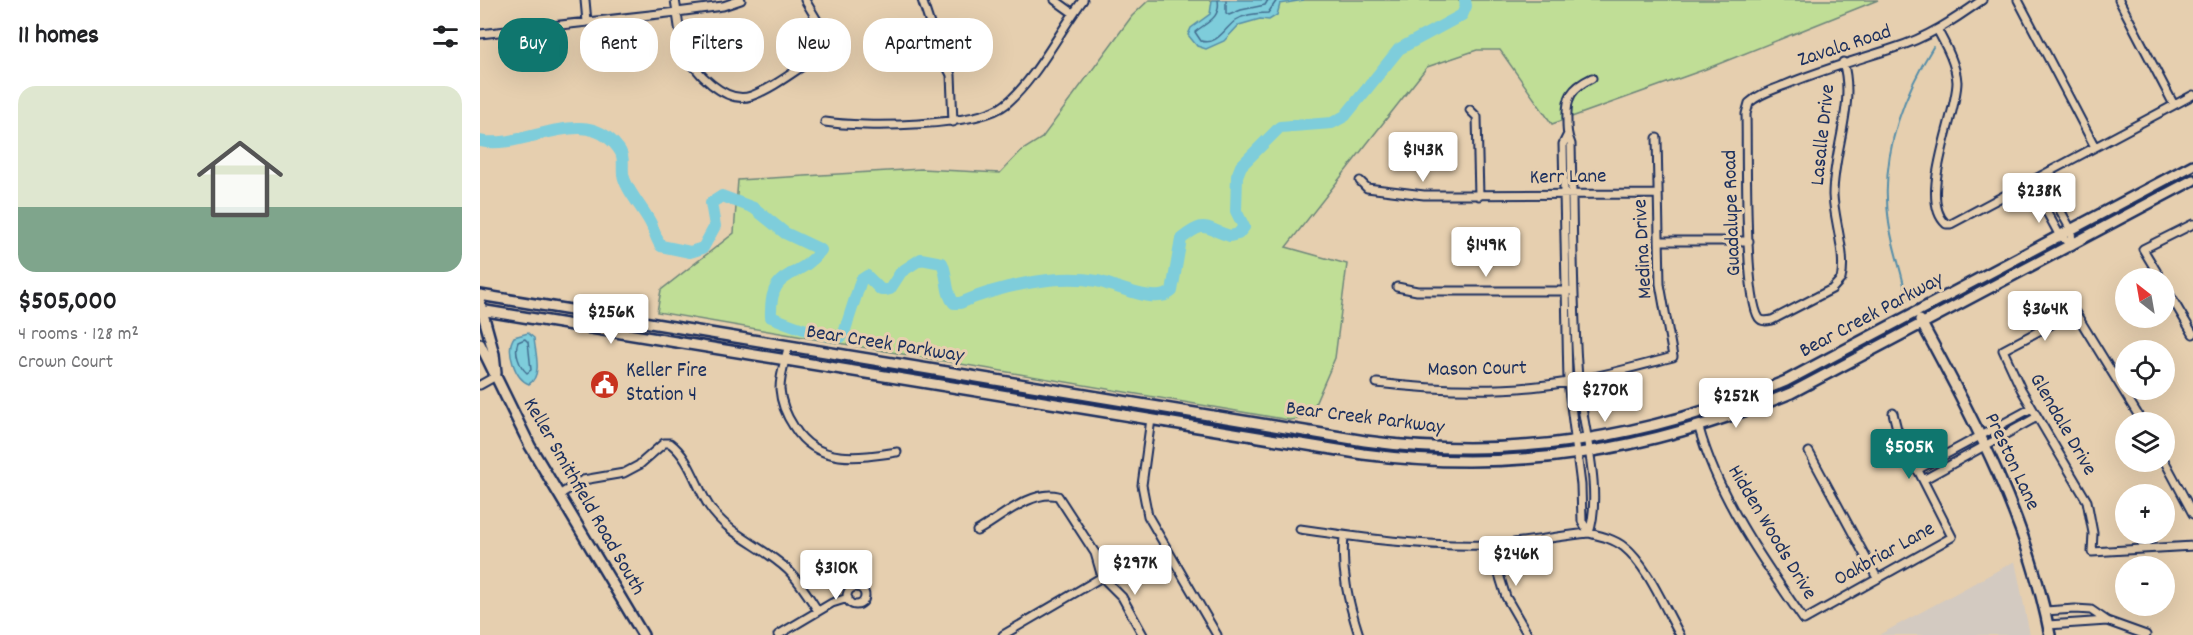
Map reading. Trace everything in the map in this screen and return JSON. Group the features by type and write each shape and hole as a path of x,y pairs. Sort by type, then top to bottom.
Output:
{"main road":[{"name":"Bear Creek Parkway","path":"480,295 788,348 1397,445 1478,448 1575,441 1667,424 1723,406 1805,372 2193,165"},
{"name":"Bear Creek Parkway","path":"481,308 1363,454 1421,460 1478,461 1577,454 1641,443 1699,428 1791,393 2193,180"},
{"name":"Keller Smithfield Road South","path":"481,308 494,354 496,376"},
{"path":"571,324 573,311"},
{"name":"Preston Lane","path":"1916,313 1985,445 2027,545 2050,635"},
{"path":"640,336 642,323"},
{"path":"691,344 693,332"},
{"name":"Keller Smithfield Road South","path":"480,344 524,435 643,635"}],"street":[{"path":"585,0 587,18"},
{"path":"675,0 683,48 691,62 722,91 731,97 743,98 752,96 818,56 825,47 826,37 806,0"},
{"path":"623,18 677,12 741,0"},
{"path":"922,0 939,51 951,75 953,122"},
{"path":"1055,0 1073,13"},
{"path":"825,122 953,122 987,115 1012,99 1083,0"},
{"name":"Zavala Road","path":"1749,103 1760,95 1843,62 1895,48 1938,31 1982,0"},
{"path":"2018,0 2096,147"},
{"path":"2119,0 2175,105"},
{"path":"480,34 580,23"},
{"path":"1938,31 1950,55 1957,79 1955,101 1942,144 1938,173 1937,206 1939,215 1946,224 1951,224 2031,183 2193,95"},
{"name":"Lasalle Drive","path":"1761,320 1772,320 1839,283 1843,273 1833,195 1836,157 1848,96 1843,62"},
{"path":"1589,533 1593,522 1592,484 1578,381 1571,144 1568,136 1569,94 1579,84 1592,78"},
{"name":"Guadalupe Road","path":"1749,103 1746,114 1751,285 1756,310 1761,320"},
{"path":"1470,110 1477,117 1479,196"},
{"path":"1568,136 1563,144 1564,291 1568,382 1581,485 1582,521 1589,533"},
{"name":"Medina Drive","path":"1657,138 1659,284 1673,357"},
{"path":"2042,177 2071,230 2072,245"},
{"name":"Kerr Lane","path":"1360,181 1367,188 1424,195 1657,194"},
{"path":"2031,183 2060,236 2072,245"},
{"path":"2154,268 2143,249 2193,224"},
{"path":"1659,241 1749,241"},
{"path":"1397,287 1417,291 1574,291"},
{"path":"2175,304 2193,334"},
{"name":"Glendale Drive","path":"2136,412 2075,312 2003,350 2037,417 2087,501 2093,533 2092,552 2193,546"},
{"path":"788,348 780,388 785,414 802,441 824,454 840,458 897,452"},
{"name":"Mason Court","path":"1377,383 1467,389 1568,382 1673,357"},
{"path":"480,385 496,376"},
{"path":"1917,470 2032,408"},
{"path":"1572,412 1583,410"},
{"path":"1893,412 1897,429 1923,480 2037,417"},
{"path":"1151,419 1142,485 1148,516 1218,635"},
{"name":"Hidden Woods Drive","path":"1699,428 1720,485 1789,601 1804,620"},
{"path":"559,495 583,480 624,473 639,465 664,443 670,443 686,461 710,507 721,520 732,531 788,570 818,611"},
{"path":"1809,453 1877,578"},
{"path":"2170,472 2193,514"},
{"name":"Oakbriar Lane","path":"1804,620 1952,537 1923,480"},
{"path":"1581,485 1592,484"},
{"path":"977,531 1034,498 1048,494 1058,496 1095,553 1102,577 1122,597 1143,635"},
{"path":"1300,529 1402,542 1490,545 1589,533 1605,537 1623,546 1636,559 1680,635"},
{"path":"1344,536 1342,558 1348,602 1359,635"},
{"path":"1490,545 1506,597 1528,635"},
{"path":"1003,635 1102,577"},
{"path":"778,635 818,611 848,598"},
{"path":"2045,611 2091,610 2107,621 2146,635"},
{"path":"2048,625 2107,621"}],"shaded area":[{"path":"2015,561 2030,635 1879,635"}],"green space":[{"path":"1149,0 1878,0 1706,69 1552,124 1500,50 1477,50 1427,67 1286,247 1347,264 1335,358 1309,418 1289,420 657,312 661,290 734,233 738,180 921,169 1000,173 1021,151 1042,138 1132,16"}],"water":[{"path":"1212,0 1304,0 1280,4 1277,15 1269,20 1260,19 1239,25 1224,41 1206,49 1197,46 1188,35 1191,28 1210,14"},
{"path":"528,333 534,338 537,363 536,375 529,384 519,376 511,356 511,343 514,337"}],"waterway":[{"path":"480,141 515,140 571,128 588,129 604,135 620,151 623,174 631,194 649,220 661,246 690,252 703,248 715,226 711,203 722,196 754,208 785,233 821,250 812,260 780,282 772,301 771,317 823,334 841,337 844,333 861,280 867,276 881,290 890,289 901,272 921,259 942,263 949,294 954,303 1027,283 1064,279 1097,281 1136,293 1165,295 1172,291 1181,239 1201,227 1230,236 1238,234 1244,227 1236,211 1237,176 1241,166 1280,127 1332,123 1345,116 1399,49 1462,15 1466,6 1465,0"},
{"path":"1907,300 1889,223 1887,177 1890,154 1902,110 1921,67 1933,47"}],"place":[{"name":"Keller Fire Station 4","path":"605,384"}]}
